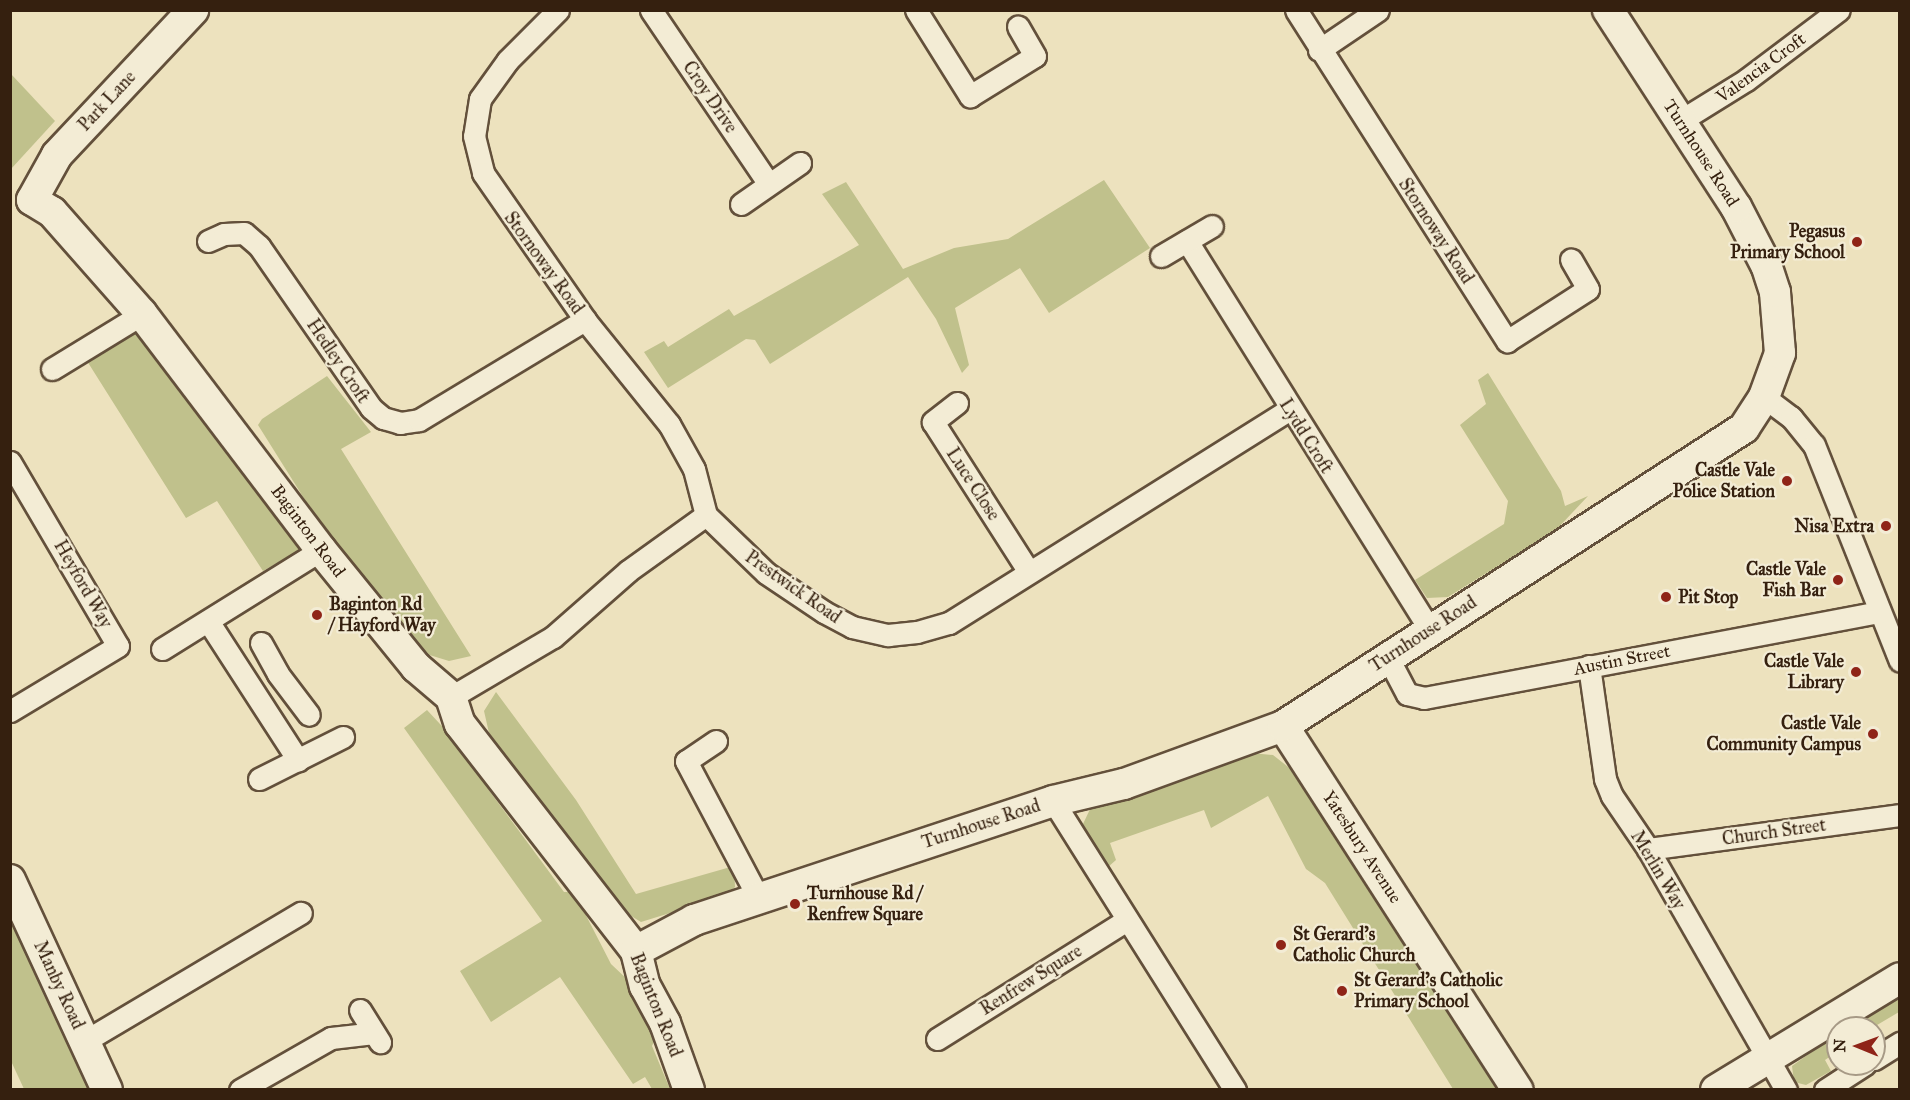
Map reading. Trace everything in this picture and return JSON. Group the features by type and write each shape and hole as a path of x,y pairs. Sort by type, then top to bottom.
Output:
{"street":[{"name":"Park Lane","path":"21,204 57,155 193,10"},
{"name":"Stornoway Road","path":"558,10 508,60 480,99 474,136 488,182 585,320 669,424 694,469 706,515"},
{"name":"Croy Drive","path":"651,10 769,184"},
{"path":"916,10 970,96 1035,56 1018,26"},
{"name":"Stornoway Road","path":"1296,10 1319,50 1507,341 1588,289 1571,260"},
{"path":"1319,50 1378,10"},
{"name":"Turnhouse Road","path":"636,951 694,920 1053,801 1124,783 1282,726 1387,656 1744,428 1764,396 1780,352 1772,283 1749,229 1608,10"},
{"name":"Valencia Croft","path":"1680,121 1746,81 1839,10"},
{"path":"741,204 800,164"},
{"name":"Baginton Road","path":"21,204 52,212 142,314 321,550 416,667 451,697 460,724 636,951 645,986 665,1023 689,1089"},
{"path":"1161,256 1212,226"},
{"name":"Hedley Croft","path":"208,241 224,234 244,234 259,246 371,408 383,418 400,423 420,420 585,320"},
{"name":"Lydd Croft","path":"1187,241 1289,410 1429,629"},
{"path":"52,369 142,314"},
{"path":"1764,396 1791,417 1814,445 1899,661"},
{"name":"Luce Close","path":"957,403 933,422 1029,572"},
{"name":"Prestwick Road","path":"706,515 766,573 824,612 852,627 888,635 917,632 949,623 1289,410"},
{"name":"Heyford Way","path":"10,711 118,646 14,473"},
{"path":"451,697 553,637 628,571 706,515"},
{"path":"162,649 321,550"},
{"name":"Austin Street","path":"1387,656 1407,694 1424,698 1879,612"},
{"path":"208,621 298,760"},
{"path":"261,643 278,674 309,715"},
{"name":"Merlin Way","path":"1589,666 1605,779 1648,849 1766,1060 1786,1089"},
{"path":"256,694 278,674"},
{"name":"Yatesbury Avenue","path":"1282,726 1518,1089"},
{"path":"259,779 343,737"},
{"path":"716,741 686,761 759,899"},
{"path":"1053,801 1125,921 1234,1089"},
{"name":"Church Street","path":"1648,849 1899,815"},
{"name":"Manby Road","path":"10,880 107,1089"},
{"path":"85,1041 301,913"},
{"name":"Renfrew Square","path":"937,1039 1125,921"},
{"path":"1716,1089 1899,978"},
{"path":"240,1089 331,1038 378,1039 360,1011"},
{"path":"1886,1051 1899,1043"},
{"path":"1825,1089 1846,1076"}],"green space":[{"path":"11,74 55,121 10,169"},
{"path":"1104,180 1150,248 1049,313 1020,268 955,308 969,365 962,373 936,319 908,277 770,364 755,340 746,339 668,388 644,352 664,341 668,347 729,309 734,316 859,245 822,194 846,182 903,269 954,248 1008,239"},
{"path":"135,330 299,540 298,551 263,571 217,501 186,518 87,361"},
{"path":"1488,373 1561,491 1565,506 1588,496 1556,530 1448,597 1427,598 1415,580 1504,524 1508,501 1460,425 1486,404 1478,380"},
{"path":"327,376 371,432 341,449 471,656 449,661 423,653 327,535 258,425 262,419"},
{"path":"496,692 576,800 636,894 734,866 735,887 728,895 641,922 618,908 489,733 484,711"},
{"path":"427,710 491,779 488,789 564,892 574,892 611,964 629,981 656,1037 652,1046 670,1089 652,1089 645,1077 633,1084 560,977 491,1022 460,971 542,921 404,728"},
{"path":"1241,752 1273,755 1292,770 1503,1089 1453,1089 1325,883 1306,869 1268,796 1211,828 1204,810 1110,843 1116,860 1108,867 1083,824 1092,805"},
{"path":"10,901 101,1089 24,1089 11,1061"},
{"path":"1899,989 1899,1012 1886,1020 1886,1016 1862,1016"},
{"path":"1826,1042 1826,1074 1806,1085 1794,1082 1792,1066"}],"place":[{"name":"Pegasus Primary School","path":"1857,242"},
{"name":"Castle Vale Police Station","path":"1787,481"},
{"name":"Nisa Extra","path":"1886,526"},
{"name":"Castle Vale Fish Bar","path":"1838,580"},
{"name":"Pit Stop","path":"1666,597"},
{"name":"Baginton Rd / Hayford Way","path":"317,615"},
{"name":"Castle Vale Library","path":"1856,672"},
{"name":"Castle Vale Community Campus","path":"1873,734"},
{"name":"Turnhouse Rd / Renfrew Square","path":"795,904"},
{"name":"St Gerard's Catholic Church","path":"1281,945"},
{"name":"St Gerard's Catholic Primary School","path":"1342,991"}]}
